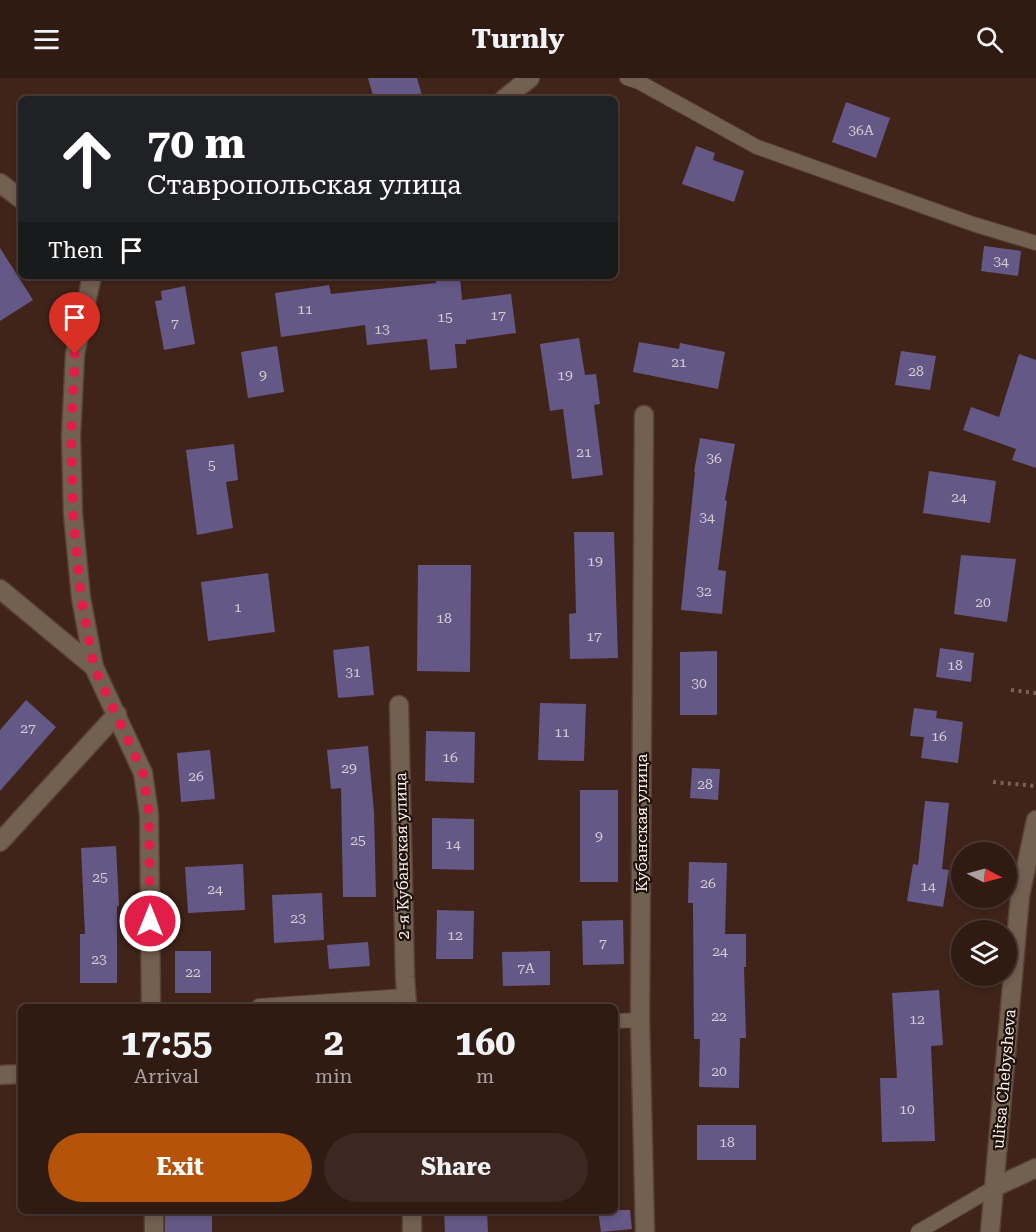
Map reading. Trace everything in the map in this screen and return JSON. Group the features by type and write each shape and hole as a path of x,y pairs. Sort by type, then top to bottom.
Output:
{"street":[{"path":"508,96 530,78"},
{"path":"0,183 18,197"},
{"path":"91,279 75,354 71,436 73,514 80,587 94,667 143,773 149,813 151,1004"},
{"name":"Кубанская улица","path":"644,414 640,1020 645,1232"},
{"path":"0,589 94,667"},
{"name":"2-я Кубанская улица","path":"399,705 406,1001"},
{"path":"0,843 117,714"},
{"name":"ulitsa Chebysheva","path":"990,1232 1020,896 1036,820"},
{"path":"0,1075 18,1074"},
{"path":"994,1187 1036,1168"},
{"path":"154,1214 154,1232"},
{"path":"412,1214 412,1232"}],"lane":[{"path":"627,78 639,82 757,147 973,224 1036,243"},
{"path":"318,1004 406,1001"},
{"path":"618,1021 640,1020"},
{"path":"918,1232 994,1187"}],"path":[{"path":"583,279 585,283"},
{"path":"1011,690 1036,693"},
{"path":"993,782 1036,786"}],"building":[{"path":"368,78 417,78 422,96 373,96"},
{"path":"846,102 890,118 876,158 832,142"},
{"path":"696,146 715,153 713,160 744,171 734,202 682,184"},
{"path":"984,246 1021,251 1018,276 981,271"},
{"path":"0,248 33,300 0,321"},
{"path":"436,279 460,279 462,300 511,294 516,333 466,340 466,344 455,344 457,368 430,370 427,339 367,345 365,325 281,337 275,293 329,285 331,294 436,283"},
{"path":"185,286 195,344 164,350 155,301 162,300 161,291"},
{"path":"579,338 585,375 596,374 600,404 594,405 603,475 572,479 563,409 550,411 540,344"},
{"path":"639,342 679,349 680,343 725,352 718,389 633,372"},
{"path":"277,346 284,392 248,398 241,352"},
{"path":"901,351 936,356 930,390 895,385"},
{"path":"1019,354 1036,360 1036,468 1012,460 1016,449 963,430 971,407 999,417"},
{"path":"700,438 735,444 725,500 727,501 718,570 726,571 722,614 681,610 694,472"},
{"path":"234,444 238,480 226,482 233,528 197,535 186,450"},
{"path":"929,471 996,481 990,523 923,513"},
{"path":"574,532 614,532 618,658 570,659 569,614 576,613"},
{"path":"961,555 1016,559 1007,622 954,614"},
{"path":"418,565 471,565 470,672 417,671"},
{"path":"268,573 275,632 208,641 201,582"},
{"path":"369,646 374,695 338,698 333,650"},
{"path":"940,648 974,653 971,682 936,677"},
{"path":"717,651 717,715 680,715 680,652"},
{"path":"26,700 56,727 0,791 0,730"},
{"path":"540,703 586,704 584,761 538,760"},
{"path":"914,708 937,711 936,718 963,722 958,763 921,758 924,737 910,736"},
{"path":"426,731 475,732 474,783 425,781"},
{"path":"368,746 374,812 376,897 343,897 341,788 331,789 327,750"},
{"path":"210,750 215,799 181,802 177,753"},
{"path":"692,768 720,769 718,800 690,798"},
{"path":"580,790 618,790 618,882 580,882"},
{"path":"925,801 949,803 942,869 949,870 943,907 907,901 913,864 918,865"},
{"path":"432,818 474,819 474,870 432,869"},
{"path":"116,846 119,906 117,906 117,983 80,983 80,934 85,934 81,848"},
{"path":"689,862 727,863 725,934 746,934 746,967 744,967 746,1038 740,1038 739,1088 699,1087 700,1039 694,1039 693,903 688,903"},
{"path":"243,864 245,910 188,913 185,867"},
{"path":"322,893 324,940 274,943 272,895"},
{"path":"437,910 474,911 473,959 436,959"},
{"path":"623,920 624,964 583,965 582,921"},
{"path":"368,942 370,966 329,969 327,945"},
{"path":"175,951 211,951 211,993 175,993"},
{"path":"550,951 550,985 503,986 502,952"},
{"path":"939,990 943,1045 931,1046 935,1141 882,1142 880,1078 897,1078 892,993"},
{"path":"697,1125 756,1125 756,1160 697,1160"},
{"path":"618,1210 630,1210 632,1229 601,1232 599,1214 618,1214"},
{"path":"212,1214 212,1232 165,1232 165,1215"},
{"path":"444,1214 487,1214 488,1232 445,1232"}],"route":[{"path":"75,354 71,436 73,514 81,598 94,667 143,773 149,813 150,921"}]}
